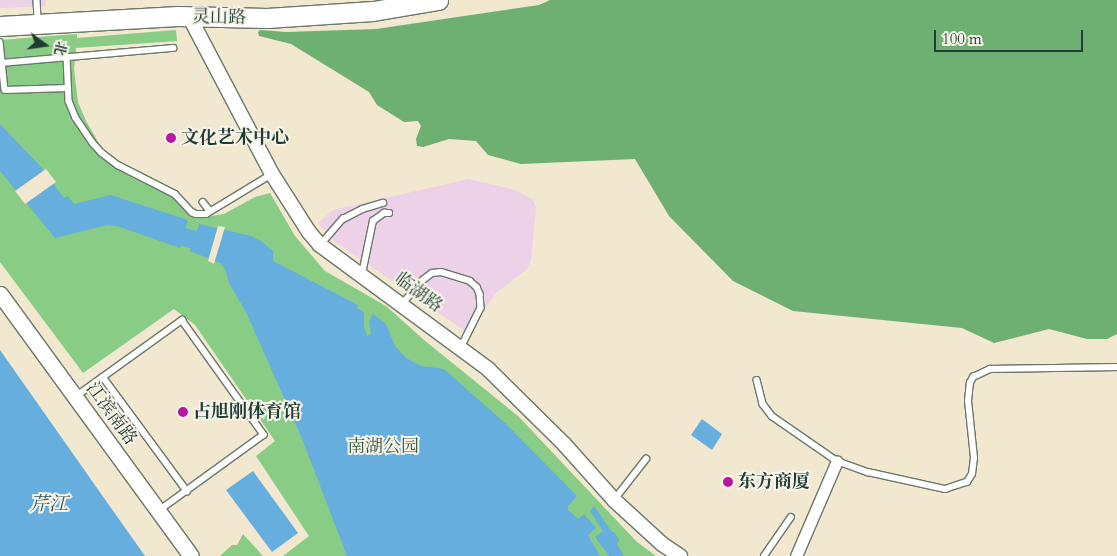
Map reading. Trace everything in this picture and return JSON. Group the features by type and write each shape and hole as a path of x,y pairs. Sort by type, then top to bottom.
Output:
{"highway":[{"name":"灵山路","path":"0,26 178,16 190,18 267,18 373,11 438,0"}],"main road":[{"name":"江滨南路","path":"0,294 191,556"}],"street":[{"name":"临湖路","path":"190,18 272,174 309,232 320,245 488,369 524,404 614,500 656,539 680,556"},
{"path":"796,556 837,461"}],"lane":[{"path":"37,0 38,23"},
{"path":"0,42 3,88 8,91 67,88"},
{"path":"2,63 174,48"},
{"path":"67,57 67,88 76,118 102,154 134,174 175,194 196,214 210,211 272,174"},
{"path":"203,202 210,211"},
{"path":"320,245 343,219 363,209 383,203"},
{"path":"362,276 366,247 373,221 384,213 389,213"},
{"path":"402,304 423,280 432,273 441,272 470,281 480,294 481,308 462,348"},
{"path":"75,397 182,320 264,435 158,511"},
{"path":"757,380 763,404 772,416 845,466 945,489 957,487 967,482 972,474 974,458 968,401 970,383 973,377 990,369 1117,367"},
{"path":"103,377 187,491"},
{"path":"614,500 646,459"},
{"path":"764,556 791,517"}],"shaded area":[{"path":"0,0 46,0 46,6 0,8"},
{"path":"469,179 515,190 532,199 536,207 531,261 527,269 496,293 468,333 334,241 318,223 333,210"}],"green space":[{"path":"550,0 1117,0 1117,334 1107,339 1087,339 1049,329 994,343 962,328 793,311 733,281 669,216 635,159 521,164 488,155 476,141 449,139 423,147 417,146 416,139 421,126 418,121 404,122 377,105 369,92 291,44 259,36 258,32 260,30 286,32 376,29 539,5"},
{"name":"南湖公园","path":"176,30 177,41 76,48 74,69 78,102 86,121 111,164 135,179 177,198 186,212 198,218 224,214 255,197 270,193 295,236 325,271 386,306 424,340 518,416 637,542 656,556 283,556 309,536 256,456 275,441 195,325 174,309 83,373 0,262 0,40 77,34 77,38"},
{"path":"243,534 263,556 220,556 232,545 237,545"}],"water":[{"path":"0,124 41,167 64,198 68,196 74,204 111,195 188,220 180,248 117,226 107,225 55,238 0,171"},
{"path":"199,224 251,236 261,241 273,251 273,261 358,305 357,308 364,312 364,327 367,336 371,334 369,321 373,314 386,324 395,346 406,358 421,366 444,369 505,423 577,496 568,506 568,510 578,519 584,514 596,528 588,535 600,556 347,556 301,436 246,312 229,283 225,269 220,263 190,251"},
{"name":"芹江","path":"0,350 104,498 145,556 0,556"},
{"path":"702,419 722,434 712,450 691,435"},
{"path":"253,471 298,533 272,552 226,490"},
{"path":"594,506 612,532 615,533 619,540 617,544 624,556 609,556 595,537 603,531 590,511"}],"pier":[{"path":"46,169 56,182 25,204 15,191"},
{"path":"218,226 225,227 214,264 208,261"}],"waterway":[{"path":"161,231 194,240"}],"place":[{"name":"文化艺术中心","path":"171,138"},
{"name":"占旭刚体育馆","path":"183,412"},
{"name":"东方商厦","path":"728,482"}]}
